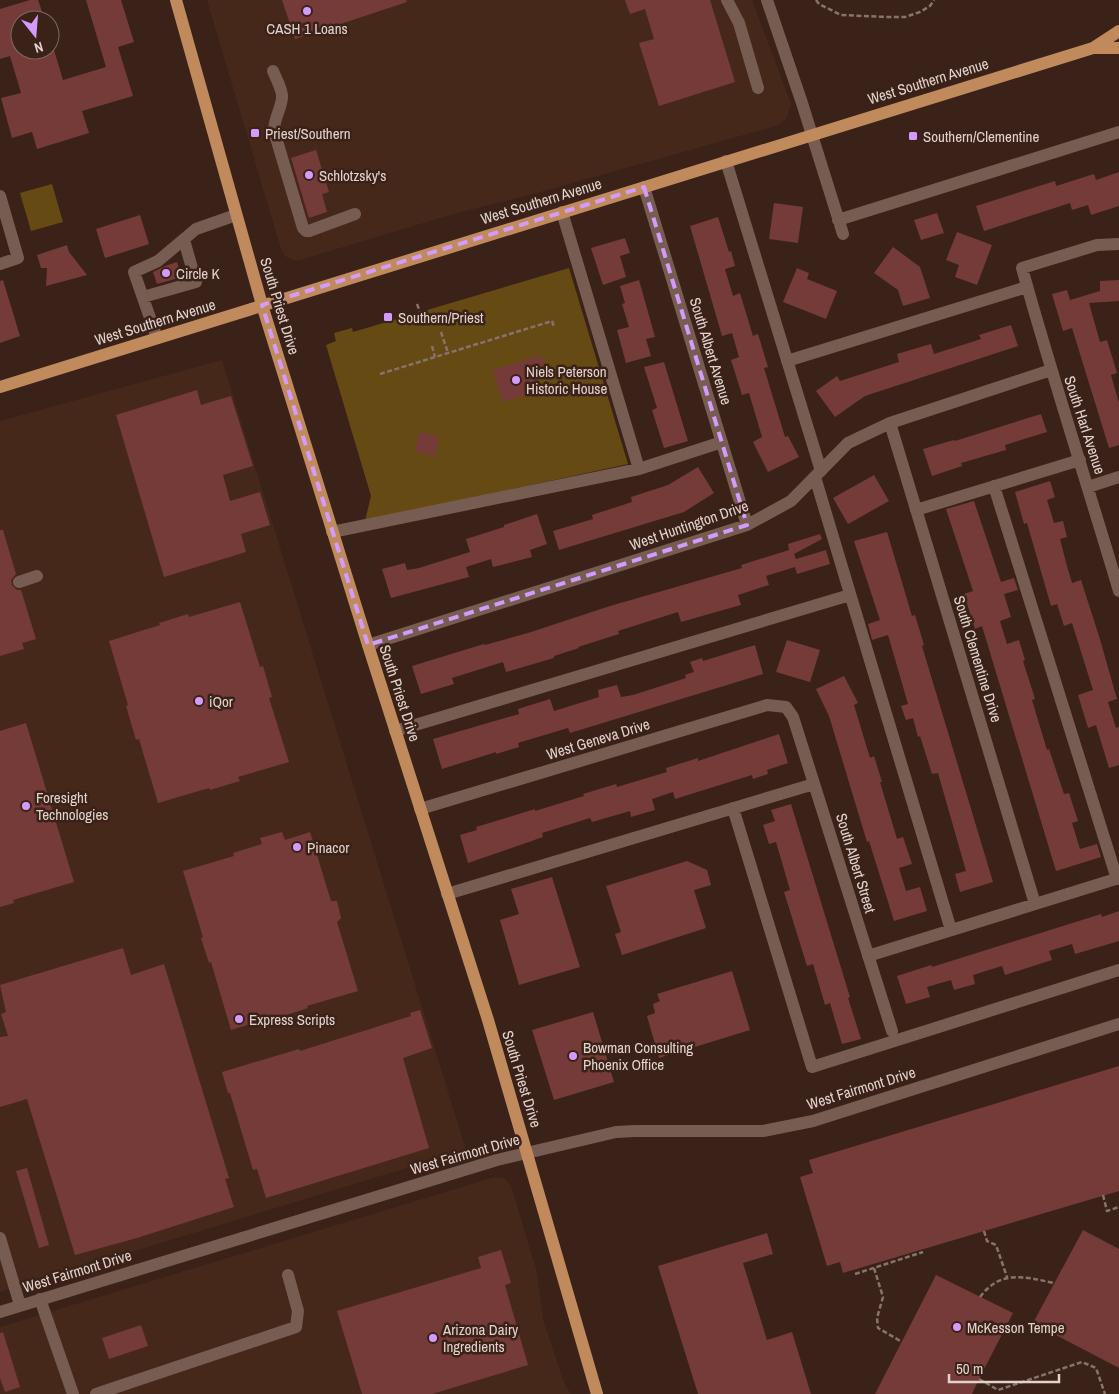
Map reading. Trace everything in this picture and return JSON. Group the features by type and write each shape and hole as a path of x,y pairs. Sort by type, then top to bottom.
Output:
{"main road":[{"name":"South Priest Drive","path":"176,0 262,305 489,1025 596,1394"},
{"name":"West Southern Avenue","path":"0,386 1093,48 1119,31"},
{"name":"West Southern Avenue","path":"1093,48 1119,48"}],"street":[{"path":"727,0 739,22 758,88"},
{"path":"767,0 843,234"},
{"path":"273,71 282,93 282,100 274,121 274,131 303,228 309,231 355,214"},
{"path":"838,220 1119,132"},
{"path":"726,161 787,361 850,595 951,930"},
{"name":"South Albert Avenue","path":"644,187 747,526"},
{"path":"0,196 18,258 0,264"},
{"path":"562,212 639,469"},
{"path":"157,338 134,272 158,261 196,229 236,215"},
{"path":"143,297 196,282 184,240"},
{"name":"South Harl Avenue","path":"1119,244 1097,245 1022,268 1051,370 1119,591"},
{"path":"787,361 1027,287"},
{"name":"West Huntington Drive","path":"368,644 747,526 791,501 848,444 890,423 1051,370"},
{"name":"South Clementine Drive","path":"890,423 1035,904"},
{"path":"332,532 639,469 722,442"},
{"path":"916,510 1080,460"},
{"path":"1088,487 1119,477"},
{"path":"868,956 1118,878 994,486"},
{"path":"19,582 37,576"},
{"path":"395,731 850,595"},
{"name":"West Geneva Drive","path":"420,810 767,705 786,707"},
{"name":"South Albert Street","path":"786,707 793,717 892,1031"},
{"path":"447,894 814,784"},
{"path":"733,808 812,1067 1119,970"},
{"name":"West Fairmont Drive","path":"0,1312 497,1160 616,1132 634,1130 764,1130 813,1120 1119,1024"},
{"path":"0,1238 20,1305"},
{"path":"96,1394 296,1327 298,1311 288,1275"},
{"path":"40,1299 73,1394"}],"path":[{"path":"816,0 819,4 841,15 887,17 905,17 920,12 930,6 934,0"},
{"path":"417,304 425,325"},
{"path":"380,374 552,321 554,327"},
{"path":"442,332 448,353"},
{"path":"432,346 435,357"},
{"path":"1102,1195 1107,1211 1119,1207"},
{"path":"984,1231 988,1241 996,1245 1007,1277"},
{"path":"854,1274 923,1252"},
{"path":"874,1268 883,1297 877,1318 878,1328 902,1342"},
{"path":"980,1297 992,1284 1007,1277 1031,1278 1054,1283"},
{"path":"998,1390 1082,1362 1096,1368 1105,1394"},
{"path":"979,1379 998,1390 999,1394"}],"highlighted area":[{"path":"644,187 747,525 368,645 262,305"}],"shaded area":[{"path":"207,0 752,0 791,104 786,119 776,126 544,191 450,215 300,260 293,260 285,256 281,249"},
{"path":"52,184 63,222 31,231 20,193"},
{"path":"569,268 628,464 365,521 371,496 326,345 336,341 334,333 352,328 353,332"},
{"path":"222,360 466,1150 0,1292 0,421"},
{"path":"495,1177 504,1178 511,1186 536,1269 544,1323 564,1383 571,1394 0,1394 0,1327"}],"building":[{"path":"30,0 38,0 42,10 10,10 10,56 0,59 0,9"},
{"path":"86,0 121,0 134,42 118,47 133,96 82,111 89,133 37,149 32,132 12,138 1,98 21,93 11,60 57,60 63,80 106,67"},
{"path":"282,0 406,0 407,2 295,39"},
{"path":"625,0 710,0 735,82 659,106 639,43 654,39 645,9 630,14"},
{"name":"Schlotzsky's","path":"316,150 329,192 322,194 327,212 309,218 291,158"},
{"path":"1119,172 1119,206 1091,215 1088,205 1072,210 1070,203 984,231 976,206 1055,181 1056,186 1094,174 1096,180"},
{"path":"774,203 803,207 798,243 769,239"},
{"path":"937,213 944,233 921,240 914,220"},
{"path":"140,215 149,244 105,258 96,229"},
{"path":"718,217 735,266 725,269 733,296 740,293 753,336 758,334 768,367 764,368 785,437 788,436 799,457 768,472 753,442 762,437 749,393 742,395 731,360 739,357 732,333 722,336 690,226"},
{"path":"957,232 992,245 977,285 955,277 959,265 946,260"},
{"path":"625,238 630,253 620,256 626,277 603,285 591,248"},
{"path":"67,245 69,252 87,275 46,286 47,268 41,268 37,255"},
{"path":"893,247 920,267 930,298 903,306 898,290 874,273"},
{"path":"177,262 182,277 157,284 153,272"},
{"path":"797,268 809,273 807,279 837,291 826,319 783,302"},
{"path":"3,280 20,336 0,343 0,281"},
{"path":"639,280 655,337 646,339 651,356 626,363 617,330 629,327 622,304 625,303 620,286"},
{"path":"1119,280 1119,301 1089,303 1100,342 1107,340 1117,373 1111,375 1119,403 1119,445 1109,448 1072,328 1063,331 1052,294 1067,290 1070,300 1100,291 1100,281"},
{"path":"1011,325 1018,346 865,396 835,417 816,391 837,376 840,381 899,362 897,354 931,344 934,354 981,339 979,335"},
{"name":"Niels Peterson Historic House","path":"541,355 547,377 527,383 530,394 503,402 493,370"},
{"path":"664,362 688,441 664,448 652,410 657,408 644,367"},
{"path":"197,390 201,405 231,396 253,466 223,475 230,501 260,492 270,525 241,534 246,552 164,577 116,415"},
{"path":"1041,414 1047,432 1005,445 1006,450 961,463 962,466 932,476 923,449"},
{"path":"419,432 439,437 435,456 415,451"},
{"path":"698,467 714,493 684,512 559,550 553,531 593,519 592,515 632,502 631,497 668,485"},
{"path":"874,475 889,501 848,524 833,498"},
{"path":"1050,481 1055,497 1047,500 1054,523 1063,521 1067,537 1060,539 1072,583 1081,580 1117,699 1108,702 1116,728 1119,727 1119,765 1109,768 1096,725 1088,728 1078,695 1093,690 1072,623 1064,626 1057,604 1051,606 1027,523 1024,524 1015,492"},
{"path":"974,501 1001,582 1014,578 1018,590 1004,594 1011,617 1000,621 1007,644 1019,640 1025,660 1023,661 1035,699 1032,700 1047,750 1049,749 1064,794 1069,793 1078,821 1072,823 1080,849 1097,844 1101,857 1056,871 982,626 975,629 964,594 973,591 946,509"},
{"path":"537,514 547,544 530,550 532,557 493,567 491,559 466,567 469,577 391,598 382,569 405,563 407,570 419,568 470,552 466,539"},
{"path":"0,530 3,530 16,574 11,580 12,585 17,590 21,590 36,639 22,643 24,649 0,656"},
{"path":"887,532 912,616 915,615 924,645 922,646 993,882 960,892 955,874 966,871 938,773 932,774 913,718 906,720 901,706 908,704 888,635 872,640 868,624 880,620 854,541"},
{"path":"820,534 822,539 794,554 796,559 826,550 830,564 797,574 795,567 766,576 769,585 738,595 741,605 681,622 678,612 618,631 619,634 578,647 554,656 554,658 506,672 503,662 452,678 454,684 421,694 412,666 742,568 741,565 789,550 788,544"},
{"name":"iQor","path":"240,602 260,667 263,666 272,697 269,698 289,762 238,777 240,781 158,803 139,739 136,740 109,641 188,614 189,617"},
{"path":"787,640 820,650 810,682 776,672"},
{"path":"755,645 763,674 570,733 568,728 518,743 519,747 496,754 496,752 442,769 433,739 519,714 518,709 550,699 554,711 599,697 598,690 617,685 621,697 633,695 686,678 685,675 694,672 690,662 702,658 703,661"},
{"path":"844,676 858,703 854,705 870,758 874,756 897,839 903,837 912,864 899,868 906,891 920,887 927,911 894,921 869,841 867,842 829,716 816,689"},
{"name":"Foresight Technologies","path":"26,723 74,882 13,900 14,903 0,907 0,731"},
{"path":"779,734 788,763 767,770 768,774 753,779 752,775 675,799 673,792 652,799 655,810 631,817 630,811 592,822 590,818 542,833 543,837 468,863 460,835 477,830 476,827 584,796 583,794 616,784 617,787 667,772 666,768 698,758 698,761"},
{"path":"791,804 861,1039 842,1044 830,1003 825,1005 813,964 807,966 784,892 790,890 776,842 769,844 763,825 775,821 771,810"},
{"path":"282,832 285,840 310,832 331,901 337,901 341,918 337,922 358,991 307,1006 308,1008 283,1016 283,1014 231,1030 211,962 209,963 201,938 203,937 183,871 234,856 233,853 262,844 260,838"},
{"path":"687,861 707,870 711,885 694,890 706,928 622,955 615,934 621,932 606,886"},
{"path":"552,877 580,967 519,985 500,920 519,914 511,889"},
{"path":"1119,911 1119,941 1075,954 1072,944 1049,951 1052,960 1005,975 1002,966 973,975 975,984 954,990 951,980 927,987 930,997 906,1004 897,976 931,965 932,967 1101,914 1102,917"},
{"path":"123,948 131,975 164,964 229,1178 225,1179 234,1207 137,1238 75,1255 27,1099 0,1107 0,1037 8,1036 1,1014 6,1012 0,985"},
{"path":"732,971 750,1030 659,1058 647,1016 655,1013 653,1004 660,1001 657,994"},
{"path":"420,1010 432,1048 403,1058 429,1148 266,1198 257,1169 253,1170 222,1072 299,1049 300,1051 411,1016 410,1013"},
{"name":"Bowman Consulting Phoenix Office","path":"593,1012 614,1082 554,1100 532,1030"},
{"path":"1119,1066 1119,1191 843,1273 840,1262 827,1266 800,1177 813,1173 809,1160"},
{"path":"27,1168 49,1245 39,1248 16,1171"},
{"name":"McKesson Tempe","path":"1083,1230 1119,1249 1119,1368 1033,1323"},
{"path":"767,1233 773,1254 743,1263 767,1340 792,1332 811,1394 698,1394 658,1266"},
{"name":"Arizona Dairy Ingredients","path":"501,1250 511,1283 505,1285 528,1365 432,1394 362,1394 337,1311 481,1268 478,1257"},
{"name":"McKesson Tempe","path":"936,1275 1013,1313 972,1394 875,1394"},
{"path":"141,1325 148,1346 109,1359 102,1338"},
{"path":"3,1332 20,1387 5,1392 0,1378 0,1333"}],"place":[{"name":"CASH 1 Loans","path":"307,11"},
{"name":"Priest/Southern","path":"255,133"},
{"name":"Southern/Clementine","path":"913,136"},
{"name":"Schlotzsky's","path":"309,175"},
{"name":"Circle K","path":"166,273"},
{"name":"Southern/Priest","path":"388,317"},
{"name":"Niels Peterson Historic House","path":"516,380"},
{"name":"iQor","path":"199,701"},
{"name":"Foresight Technologies","path":"26,806"},
{"name":"Pinacor","path":"297,847"},
{"name":"Express Scripts","path":"239,1019"},
{"name":"Bowman Consulting Phoenix Office","path":"573,1056"},
{"name":"McKesson Tempe","path":"957,1327"},
{"name":"Arizona Dairy Ingredients","path":"433,1338"}]}
